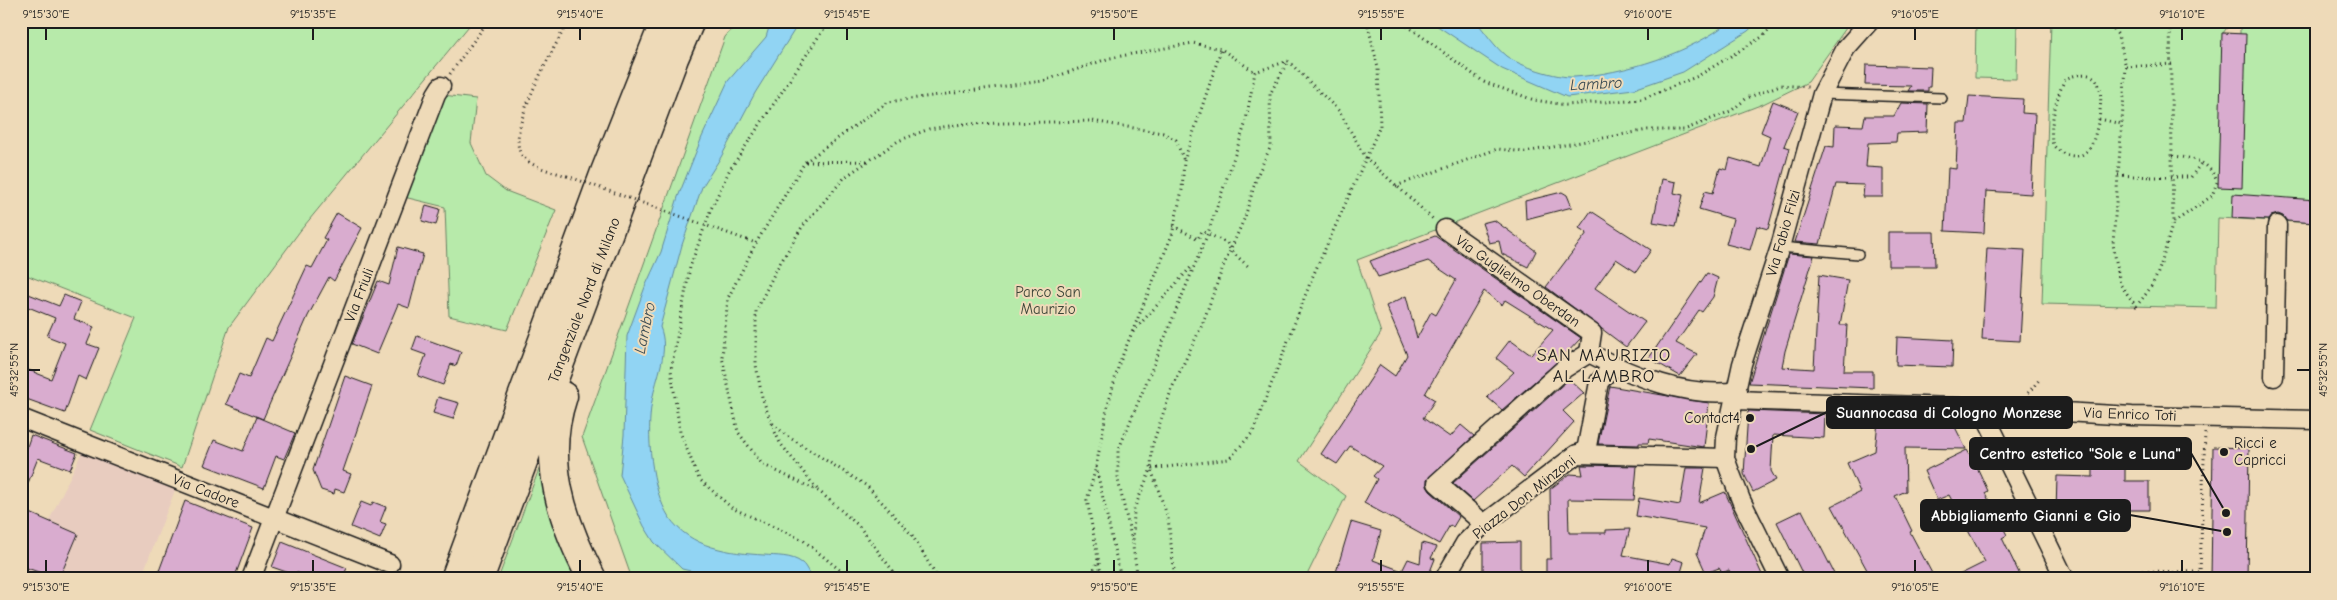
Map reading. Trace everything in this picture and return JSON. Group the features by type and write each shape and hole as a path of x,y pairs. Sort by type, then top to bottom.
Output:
{"highway":[{"name":"Tangenziale Nord di Milano","path":"455,579 605,172 665,21"},
{"name":"Tangenziale Nord di Milano","path":"479,579 674,58 690,21"},
{"path":"592,579 565,521 553,462 555,428 562,399 628,221 640,151 675,95 707,21"},
{"path":"435,579 462,526 481,506"}],"street":[{"name":"Via Fabio Filzi","path":"1725,458 1726,437 1742,364 1780,247 1822,94 1846,48 1870,21"},
{"name":"Via Friuli","path":"251,579 436,94 441,86"},
{"path":"2274,377 2277,225"},
{"name":"Via Guglielmo Oberdan","path":"1445,229 1592,333 1589,353"},
{"path":"1484,524 1437,482 1565,368 1589,353"},
{"name":"Via Enrico Toti","path":"1589,353 1623,371 1685,389 1718,394 2132,416 2316,420"},
{"path":"1613,366 1599,382 1587,446 1590,453 1725,458 1741,500 1780,579"},
{"path":"1982,409 2065,579"},
{"name":"Via Cadore","path":"21,418 390,564"},
{"name":"Piazza Don Minzoni","path":"1444,579 1458,554 1484,524 1567,460 1590,453"}],"lane":[{"path":"1822,94 1942,98"},
{"path":"1780,247 1858,254"}],"path":[{"path":"441,86 488,21"},
{"path":"568,21 525,109 517,133 520,152 537,166 756,243"},
{"path":"829,21 729,171 710,209 690,268 671,370 680,432 699,479 732,508 803,540 847,579"},
{"path":"1151,469 1229,459 1254,432 1312,278 1380,126 1378,68 1367,21"},
{"path":"1388,21 1406,25 1484,82 1534,100 1566,105 1642,100 1698,76 1762,37 1778,21"},
{"path":"2108,21 2118,35 2126,67 2113,244 2120,284 2136,306 2150,291 2159,273 2165,245 2174,223 2170,21"},
{"path":"820,492 762,464 738,432 722,357 728,298 756,243 805,162 888,102 1042,81 1110,58 1193,42 1221,49 1255,72"},
{"path":"1102,579 1087,500 1096,467 1107,409 1119,364 1174,226 1182,190 1184,161 1221,49"},
{"path":"1288,61 1339,112 1366,158 1445,229"},
{"path":"1255,72 1288,61"},
{"path":"1133,547 1134,508 1151,469 1152,446 1172,388 1202,325 1245,217 1257,176 1271,146 1270,94 1288,61"},
{"path":"2126,67 2172,64"},
{"path":"1138,579 1118,480 1118,451 1208,233 1245,125 1255,72"},
{"path":"2082,74 2091,77 2099,83 2102,92 2099,119 2092,144 2087,152 2078,156 2066,155 2059,152 2052,145 2051,138 2058,98 2065,80 2082,74"},
{"path":"1396,186 1498,149 1525,152 1648,130 1684,130 1731,112 1747,98 1780,85 1804,85 1822,94"},
{"path":"2099,119 2122,124"},
{"path":"899,579 859,526 820,492 780,443 762,397 756,365 756,311 775,272 802,227 845,177 898,141 929,129 963,124 1092,121 1163,133 1176,140 1184,161"},
{"path":"2173,156 2202,162 2213,171 2217,182 2212,196 2174,223"},
{"path":"805,162 867,161"},
{"path":"2118,175 2191,178 2202,162"},
{"path":"1174,226 1198,239 1202,231 1227,243 1231,251 1249,267"},
{"path":"1131,334 1195,263"},
{"path":"771,422 787,436 867,486 912,535 938,579"},
{"path":"2136,579 2136,571 2200,572 2206,430 2213,430"},
{"path":"1096,467 1121,579"},
{"path":"1151,469 1168,518 1175,579"},
{"path":"1090,579 1098,559"}],"shaded area":[{"path":"82,452 175,490 143,573 156,579 21,579"}],"green space":[{"path":"21,21 473,21 300,231 229,327 182,467 90,430 136,318 21,273"},
{"name":"Parco San Maurizio","path":"739,21 1851,21 1808,82 1763,104 1357,260 1381,333 1299,461 1346,496 1305,579 632,579 582,437 725,37"},
{"path":"1976,21 2017,21 2016,79 1975,78"},
{"path":"2051,21 2232,21 2223,33 2240,34 2240,21 2316,23 2316,223 2218,218 2216,308 2042,304"},
{"path":"443,95 476,99 471,143 486,176 506,191 556,210 507,330 449,316 445,207 404,197"},
{"path":"542,461 582,579 498,579"}],"water":[{"name":"Lambro","path":"771,21 800,21 755,93 721,157 702,187 682,245 660,327 664,345 650,414 651,460 663,505 669,517 688,536 712,547 738,553 784,556 798,560 806,568 812,579 724,579 682,569 654,542 644,526 620,475 624,435 627,336 645,287 661,252 678,197 702,137 728,81 766,37"},
{"name":"Lambro","path":"1430,21 1476,21 1498,48 1512,60 1549,73 1574,77 1614,71 1656,60 1696,43 1730,21 1759,21 1748,31 1683,72 1634,89 1567,97 1502,69"}],"building":[{"path":"2222,33 2246,34 2242,188 2218,187"},
{"path":"1866,65 1931,67 1930,87 1928,87 1928,91 1908,91 1911,86 1865,85"},
{"path":"1969,96 2023,99 2022,113 2035,114 2031,194 1986,191 1984,233 1945,231 1948,168 1956,169 1958,123 1966,123"},
{"path":"1773,101 1798,111 1784,146 1790,148 1768,229 1757,226 1750,250 1726,244 1733,219 1699,209 1705,191 1713,193 1720,168 1727,170 1730,158 1761,167 1770,136 1761,132"},
{"path":"1901,103 1928,104 1927,132 1897,133 1896,142 1868,143 1866,167 1883,168 1883,197 1863,197 1864,185 1836,184 1820,244 1795,242 1826,146 1834,147 1835,125 1863,126 1865,116 1894,116"},
{"path":"1662,179 1676,182 1674,193 1683,195 1676,226 1653,222"},
{"path":"1562,192 1567,195 1572,207 1526,219 1525,201"},
{"path":"2233,194 2316,200 2316,223 2287,221 2278,214 2271,216 2268,220 2232,218"},
{"path":"426,205 440,209 436,225 422,221"},
{"path":"1591,211 1651,250 1636,272 1616,259 1595,288 1645,322 1626,347 1546,287 1587,233 1579,228"},
{"path":"337,213 362,228 334,281 329,277 308,316 263,419 226,404 239,374 249,378 266,338 272,341 307,266 312,268 327,240 323,238"},
{"path":"1494,220 1536,251 1528,267 1502,254 1499,241 1489,243 1482,223"},
{"path":"1888,232 1934,232 1935,266 1888,266"},
{"path":"1435,236 1581,338 1564,356 1502,410 1487,397 1514,372 1496,358 1510,340 1531,355 1553,330 1505,300 1502,305 1484,291 1425,394 1435,400 1423,418 1450,437 1461,425 1474,436 1427,480 1427,486 1430,491 1459,517 1453,527 1450,525 1439,544 1364,503 1377,479 1373,476 1382,466 1350,446 1337,464 1321,454 1380,365 1395,376 1407,355 1386,306 1406,296 1417,338 1431,312 1436,315 1456,280 1428,261 1378,277 1370,261"},
{"path":"398,247 423,254 409,308 398,304 377,354 352,344 378,281 389,285"},
{"path":"1987,248 2025,250 2020,341 1982,339"},
{"path":"1789,254 1814,256 1785,351 1782,367 1814,369 1819,275 1848,280 1840,325 1847,325 1844,371 1873,371 1873,388 1749,383"},
{"path":"1707,273 1718,278 1713,297 1702,312 1699,310 1676,343 1697,354 1680,376 1649,358"},
{"path":"21,291 59,306 64,295 81,302 74,319 94,327 87,344 99,348 86,380 78,376 65,413 21,397 21,367 51,379 65,343 47,336 55,318 21,304"},
{"path":"417,336 461,352 456,366 451,364 443,385 418,376 426,355 412,350"},
{"path":"1897,337 1953,340 1952,367 1896,365"},
{"path":"345,376 372,386 343,471 351,474 344,492 335,489 334,494 321,490 313,470"},
{"path":"1569,379 1584,393 1563,411 1574,422 1524,477 1512,466 1473,501 1453,483"},
{"path":"1610,386 1709,403 1704,447 1649,439 1648,443 1639,443 1639,445 1598,444"},
{"path":"438,397 459,403 453,419 433,413"},
{"path":"1749,411 1825,414 1824,438 1773,435 1771,471 1776,480 1753,492 1744,474"},
{"path":"257,417 295,433 284,459 276,456 264,488 204,465 214,440 243,451"},
{"path":"1878,421 1954,425 1966,449 1905,448 1906,491 1895,496 1912,531 1910,532 1935,579 1872,579 1832,506 1860,492 1847,463 1875,451"},
{"path":"31,435 77,453 70,470 38,458 22,498 21,464"},
{"path":"2213,447 2249,448 2247,579 2211,579"},
{"path":"2093,448 2125,449 2125,481 2149,481 2149,510 2113,510 2113,531 2090,530 2091,513 2056,513 2057,476 2093,477"},
{"path":"1967,450 1988,491 1985,493 2007,535 2002,538 2022,579 1951,579 1985,562 1949,495 1937,500 1924,471"},
{"path":"1581,465 1637,466 1634,500 1568,499 1569,533 1606,533 1606,530 1630,529 1623,555 1670,564 1672,558 1684,562 1679,579 1653,572 1651,579 1611,579 1611,576 1546,579 1546,559 1551,559 1550,489 1570,474 1583,475"},
{"path":"1686,468 1705,468 1699,503 1725,492 1764,579 1733,579 1729,570 1722,573 1719,568 1706,573 1697,553 1705,528 1636,516 1639,498 1680,505"},
{"path":"185,501 253,528 234,579 178,579 159,571"},
{"path":"361,502 371,506 373,502 386,507 380,522 386,524 380,539 351,527"},
{"path":"21,509 78,534 59,579 21,566"},
{"path":"1802,510 1837,579 1805,579 1777,522"},
{"path":"1351,522 1381,531 1373,560 1402,571 1408,559 1420,563 1422,543 1437,547 1431,558 1435,559 1427,579 1334,579"},
{"path":"282,542 347,568 342,579 311,579 296,572 295,575 272,567"},
{"path":"1520,542 1520,579 1483,579 1483,543"}],"place":[{"name":"Contact4","path":"1750,418"},
{"name":"Suannocasa di Cologno Monzese","path":"1751,449"},
{"name":"Ricci e Capricci","path":"2224,452"},
{"name":"Centro estetico \"Sole e Luna\"","path":"2226,513"},
{"name":"Abbigliamento Gianni e Gio","path":"2227,532"}],"district":[{"name":"SAN MAURIZIO AL LAMBRO","path":"1604,365"}]}
